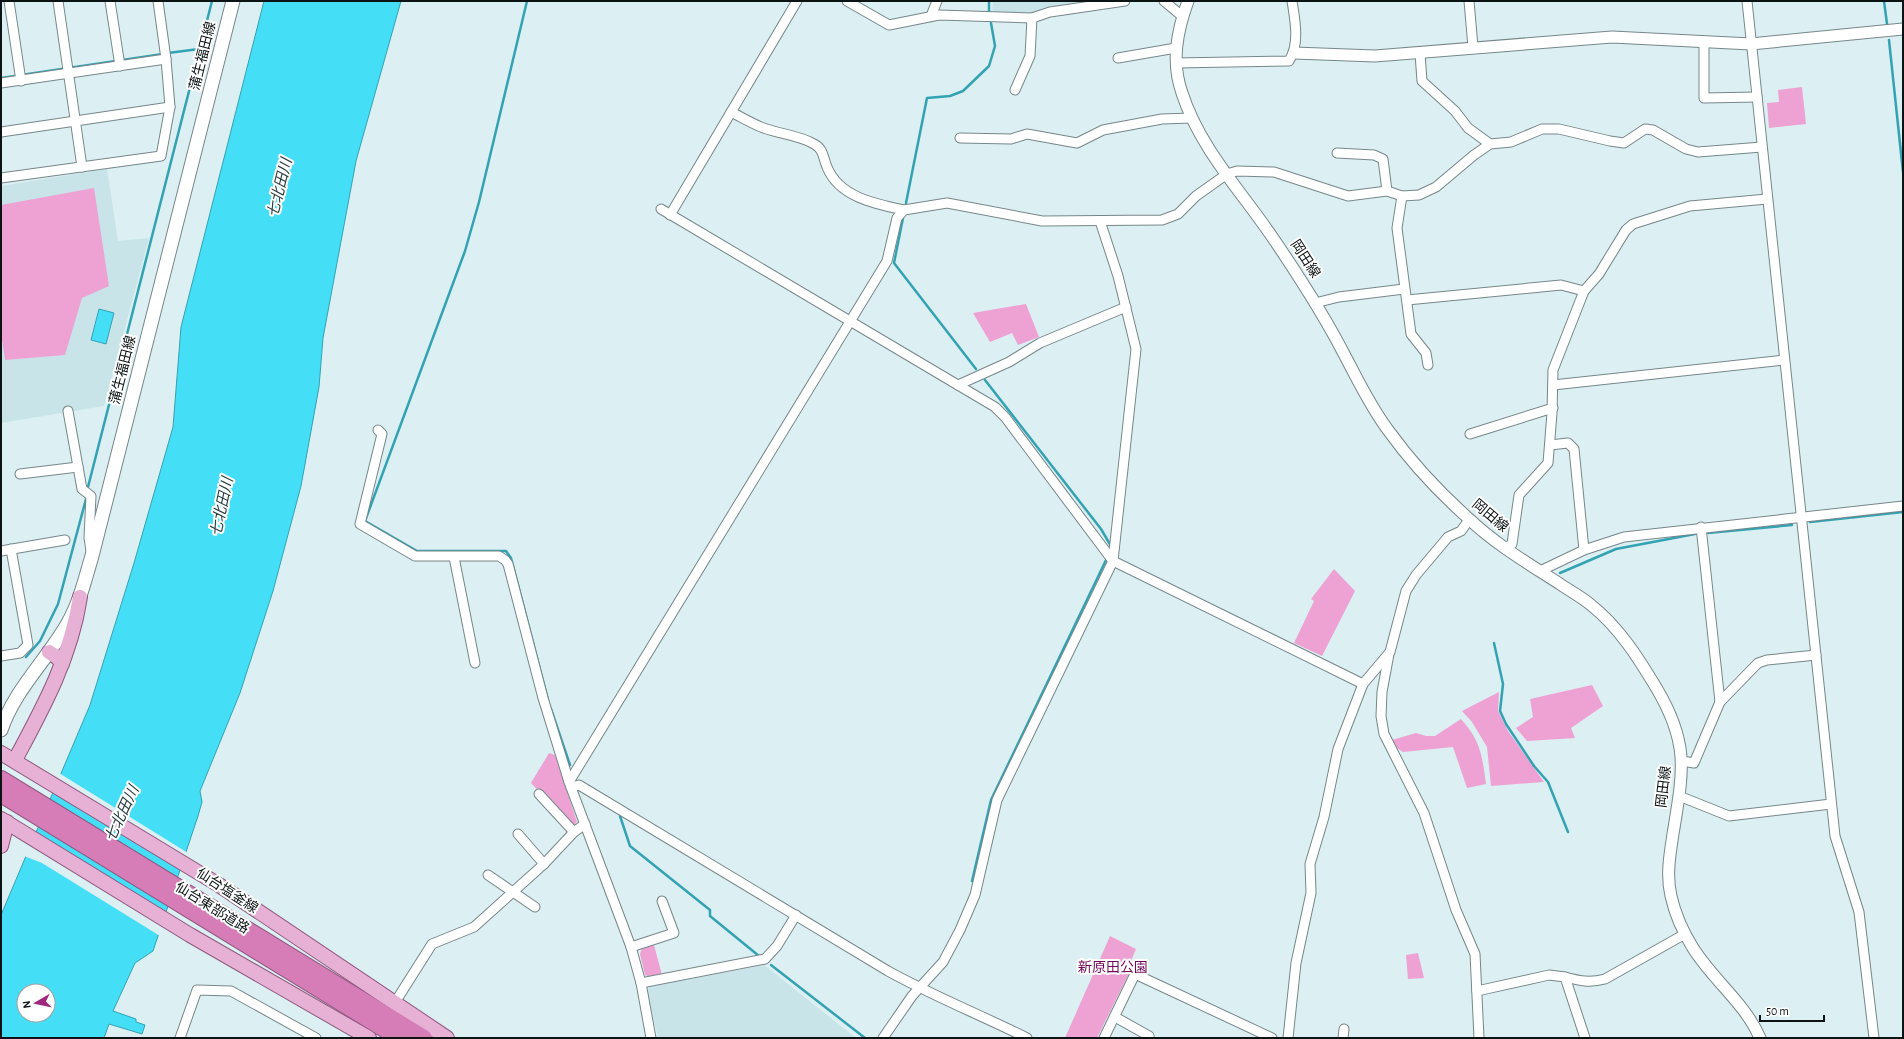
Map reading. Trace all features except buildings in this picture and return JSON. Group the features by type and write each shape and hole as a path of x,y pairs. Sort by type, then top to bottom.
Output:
{"highway":[{"name":"仙台東部道路","path":"1,779 424,1038"},
{"name":"仙台東部道路","path":"1,794 399,1038"}],"main road":[{"name":"蒲生福田線","path":"1,730 7,714 24,685 49,652 68,622 80,597 92,556 233,1"},
{"path":"15,760 47,700 62,664 77,618 80,597"},
{"path":"49,652 58,658 62,664"},
{"name":"仙台塩釜線","path":"1,753 15,760 209,879 447,1038"},
{"path":"1,846 4,821 190,935 369,1038"}],"street":[{"path":"9,1 20,77"},
{"path":"58,1 82,167"},
{"path":"110,1 120,62"},
{"path":"1,178 161,156 170,107 166,56 158,1"},
{"path":"670,215 797,1"},
{"path":"847,1 889,25 932,16 1032,18 1050,12 1125,1"},
{"path":"932,16 937,1"},
{"path":"1164,1 1182,16"},
{"name":"岡田線","path":"1188,1 1182,16 1176,48 1176,63 1181,92 1192,118 1205,142 1274,239 1315,303 1344,353 1367,400 1388,431 1413,461 1469,520 1505,548 1591,604 1615,628 1636,657 1666,706 1674,722 1680,742 1682,761 1679,796 1668,864 1670,892 1676,915 1693,949 1745,1012 1760,1038"},
{"path":"1176,63 1289,61 1294,53 1296,25 1292,1"},
{"path":"1469,1 1473,47"},
{"path":"1747,1 1835,836 1859,912 1874,1038"},
{"path":"1015,90 1030,56 1032,18"},
{"path":"1294,53 1375,56 1612,37 1751,44 1903,29"},
{"path":"1704,41 1704,98 1757,97"},
{"path":"1118,58 1176,48"},
{"path":"1420,53 1422,81 1455,111 1468,128 1490,144"},
{"path":"1,84 20,77 166,56"},
{"path":"1,132 170,107"},
{"path":"731,112 761,127 814,143 821,148 827,168 836,183 852,195 880,205 904,210 947,204 1042,221 1162,220 1178,214 1196,196 1227,174 1237,171 1274,172 1348,196 1387,191 1402,196 1419,195 1436,187 1474,155 1490,144 1511,142 1542,129 1559,129 1624,143 1645,130 1653,130 1686,150 1698,152 1762,147"},
{"path":"960,138 1011,139 1028,134 1077,143 1103,130 1162,119 1192,118"},
{"path":"1337,153 1374,155 1382,159 1387,191"},
{"path":"1402,196 1397,228 1404,289 1407,300 1411,334 1426,353 1428,365"},
{"path":"1505,548 1512,544 1519,495 1548,463 1553,408 1552,370 1584,291 1599,274 1626,230 1633,224 1690,206 1768,199"},
{"path":"661,209 995,407 1005,417 1113,562 1363,684"},
{"path":"570,784 888,261 897,218 904,210"},
{"path":"884,1038 920,988 943,962 960,930 975,895 997,800 1113,562 1136,349 1118,276 1100,221"},
{"path":"1407,300 1561,285 1584,291"},
{"path":"1315,303 1339,297 1404,289"},
{"path":"958,385 1009,362 1040,344 1126,307"},
{"path":"1553,385 1784,360"},
{"path":"1470,434 1553,408"},
{"path":"68,411 82,489 91,496 90,538 92,556"},
{"path":"378,430 382,434 360,524 415,556 499,556 508,564 543,698 570,784 631,947 641,983 651,1038"},
{"path":"1550,445 1568,443 1574,449 1584,550"},
{"path":"20,474 78,467"},
{"path":"1540,571 1584,550 1624,537 1701,527 1903,506"},
{"path":"1469,520 1461,531 1448,537 1416,575 1406,591 1390,652 1382,692 1381,716 1384,734 1424,813 1456,910 1475,954 1479,1038"},
{"path":"1701,527 1720,702"},
{"path":"1,550 65,540"},
{"path":"1,656 20,653 28,645 11,549"},
{"path":"454,557 475,663"},
{"path":"1288,1038 1296,963 1311,893 1310,864 1324,816 1338,749 1363,684 1390,652"},
{"path":"1682,761 1694,763 1720,702 1758,663 1767,660 1816,655"},
{"path":"570,784 579,785 888,971 920,988 967,1008 1027,1038"},
{"path":"539,794 574,832"},
{"path":"1679,796 1729,816 1832,804"},
{"path":"394,1004 432,944 474,927 544,864 574,832 585,824"},
{"path":"518,834 544,864"},
{"path":"488,875 535,907"},
{"path":"631,947 674,933 662,901"},
{"path":"641,983 765,959 777,946 796,915"},
{"path":"1477,991 1549,975 1565,977 1582,982 1593,982 1605,979 1685,934"},
{"path":"1104,1038 1135,974 1268,1037"},
{"path":"1565,977 1585,1038"},
{"path":"180,1038 197,990 206,990 231,991 316,1038"},
{"path":"1115,1017 1150,1037"}],"shaded area":[{"path":"993,1 1099,1 1034,13 992,15"},
{"path":"107,169 118,241 149,238 104,406 1,423 1,186"},
{"path":"764,965 856,1038 658,1038 647,991 650,987"}],"green space":[{"path":"1802,87 1806,124 1769,128 1767,103 1779,102 1778,90"},
{"path":"94,188 109,286 82,298 65,355 5,360 1,333 1,205"},
{"path":"1026,304 1039,337 1018,345 1012,333 990,342 973,313"},
{"path":"1334,569 1355,591 1322,656 1294,643 1314,601 1311,599"},
{"path":"1592,685 1603,706 1571,728 1575,738 1527,741 1516,728 1533,717 1530,699"},
{"path":"1499,692 1498,711 1508,731 1544,782 1491,786 1487,747 1472,722 1462,711"},
{"path":"1461,719 1473,734 1480,749 1486,784 1467,788 1453,747 1403,752 1397,748 1392,740 1416,733 1426,736 1435,736"},
{"path":"549,753 555,755 577,822 572,827 531,783"},
{"name":"新原田公園","path":"1110,936 1136,949 1130,963 1133,965 1097,1038 1065,1038"},
{"path":"654,945 662,975 650,977 645,975 640,954 642,948"},
{"path":"1418,953 1424,978 1408,979 1406,955"}],"water":[{"name":"七北田川","path":"264,1 401,1 356,161 323,338 319,387 301,486 273,591 240,693 200,791 202,802 198,816 153,951 135,963 113,1011 136,1019 136,1022 145,1025 142,1034 109,1024 104,1038 1,1038 1,915 90,705 134,563 173,427 181,327"},
{"path":"99,309 114,313 106,344 91,340"}],"pier":[{"path":"59,773 188,853 182,871 51,791"},
{"path":"34,832 168,913 160,936 42,863 24,856"}],"waterway":[{"path":"88,487 212,1"},
{"path":"527,1 479,202 465,251 365,521 417,551 506,551 511,558 548,700"},
{"path":"989,1 989,13"},
{"path":"1884,1 1887,24"},
{"path":"906,203 927,98 950,96 963,91 989,66 995,46 991,23"},
{"path":"1889,40 1903,172"},
{"path":"168,53 199,49"},
{"path":"1,78 163,54"},
{"path":"903,218 894,263 976,369"},
{"path":"985,380 1101,529 1111,546"},
{"path":"26,657 40,641 58,604 86,499"},
{"path":"1810,522 1903,512"},
{"path":"1708,533 1792,525"},
{"path":"1560,573 1616,549 1695,534"},
{"path":"972,881 991,800 1107,558"},
{"path":"1494,643 1503,684 1500,711 1506,724 1534,766 1548,782 1568,832"},
{"path":"551,709 570,765"},
{"path":"620,816 630,846 710,910 710,916 759,956"},
{"path":"771,965 865,1038"}]}
